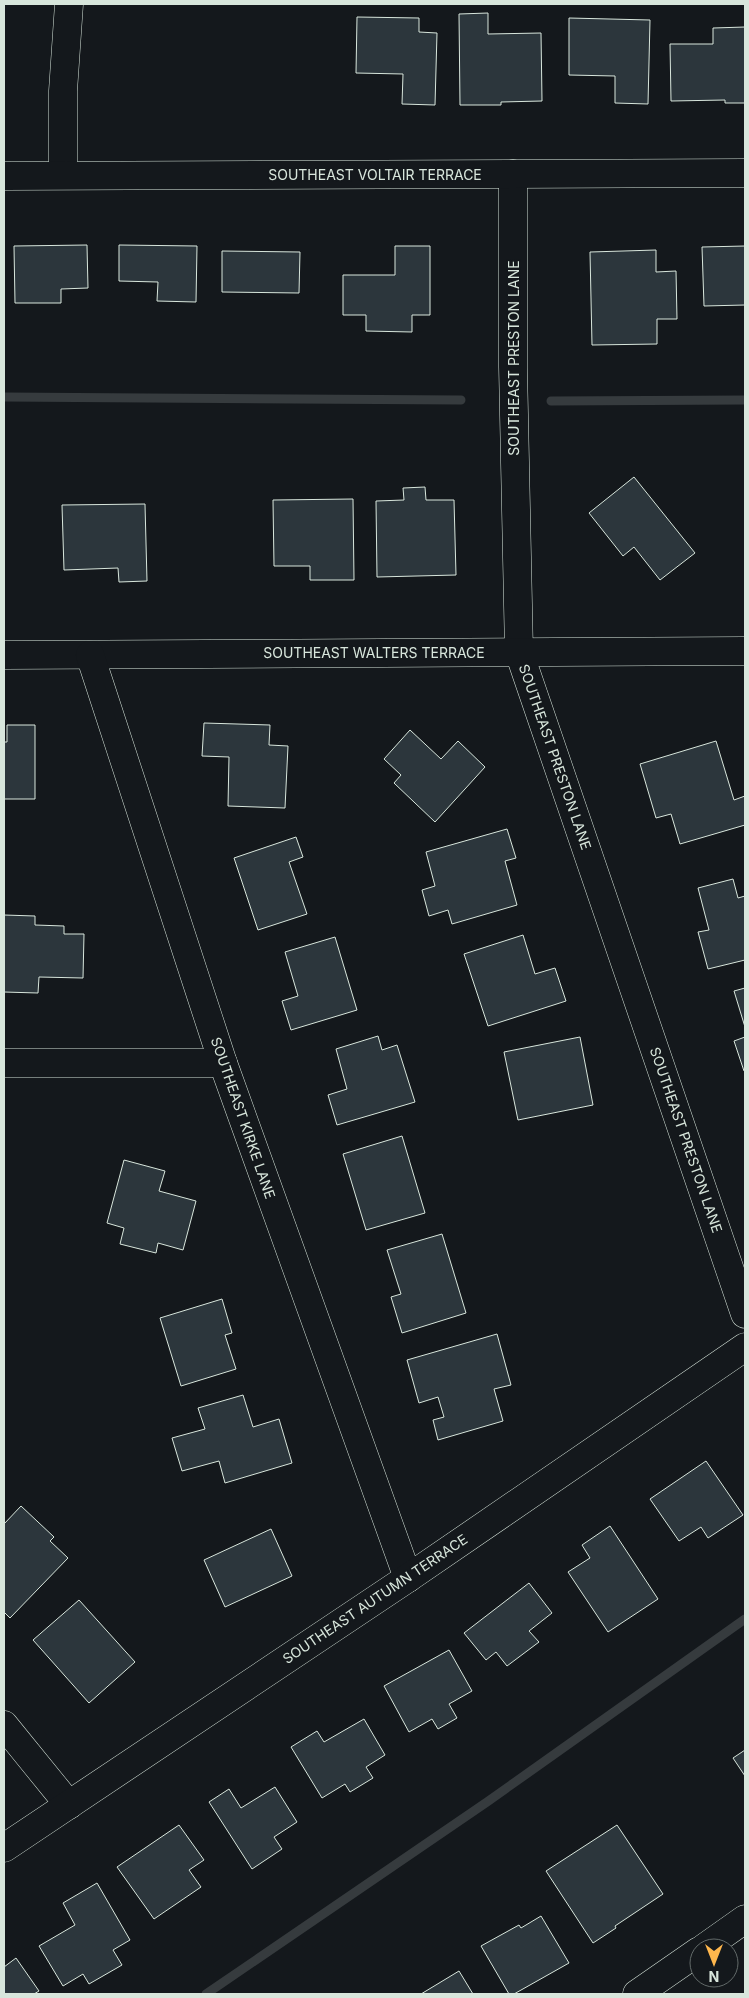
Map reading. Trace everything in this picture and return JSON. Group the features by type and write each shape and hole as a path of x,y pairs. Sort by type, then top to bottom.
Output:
{"street":[{"path":"63,175 62,91 69,4"},
{"name":"SOUTHEAST PRESTON LANE","path":"514,174 514,368 519,652 745,1314"},
{"name":"SOUTHEAST VOLTAIR TERRACE","path":"4,176 745,174"},
{"name":"SOUTHEAST WALTERS TERRACE","path":"4,655 745,651"},
{"name":"SOUTHEAST KIRKE LANE","path":"90,654 223,1063 408,1578"},
{"path":"4,1063 223,1063"},
{"name":"SOUTHEAST AUTUMN TERRACE","path":"4,1848 408,1578 745,1347"},
{"path":"4,1725 69,1805"},
{"path":"718,1938 745,1919"},
{"path":"637,1994 689,1958"}],"building":[{"path":"488,13 488,34 541,33 542,101 501,102 501,105 460,105 459,14"},
{"path":"357,17 419,18 419,32 437,33 435,105 402,104 403,74 356,73"},
{"path":"569,18 650,20 648,104 615,103 615,76 569,75"},
{"path":"745,27 745,103 725,103 725,100 671,101 670,44 713,44 713,28"},
{"path":"87,245 88,288 61,289 61,303 15,303 14,246"},
{"path":"119,245 197,246 196,302 157,301 158,282 119,281"},
{"path":"395,246 430,246 430,315 412,315 412,332 366,331 366,315 343,315 343,275 395,275"},
{"path":"745,246 745,305 704,306 702,247"},
{"path":"656,250 656,272 676,271 677,319 657,319 657,344 592,345 590,252"},
{"path":"222,251 300,252 299,293 222,292"},
{"path":"634,477 695,553 660,580 634,547 623,556 589,513"},
{"path":"425,487 426,500 454,500 456,575 377,577 376,501 404,500 403,488"},
{"path":"353,499 354,580 310,580 310,566 274,566 273,500"},
{"path":"145,504 147,581 119,582 118,568 64,570 62,505"},
{"path":"204,723 270,725 269,745 288,746 285,808 228,806 229,757 202,756"},
{"path":"7,725 35,725 35,799 4,799 4,742 7,742"},
{"path":"410,730 441,759 458,741 485,767 435,822 394,783 401,775 384,759"},
{"path":"716,741 734,800 745,796 745,825 680,844 671,814 656,818 640,764"},
{"path":"507,829 516,858 505,861 517,905 452,924 448,910 429,916 422,890 435,886 426,852"},
{"path":"296,837 303,857 289,862 307,914 258,930 234,858"},
{"path":"733,879 738,898 745,896 745,960 708,969 698,932 709,930 698,888"},
{"path":"4,915 35,916 35,925 64,926 64,934 84,934 83,978 39,977 38,993 4,992"},
{"path":"523,935 535,974 555,968 566,1001 488,1026 464,954"},
{"path":"335,937 357,1010 291,1030 282,1001 298,996 285,952"},
{"path":"745,988 745,1027 734,991"},
{"path":"378,1036 382,1050 397,1045 415,1102 337,1125 328,1095 347,1089 336,1049"},
{"path":"580,1037 593,1105 518,1120 504,1052"},
{"path":"745,1037 745,1070 744,1071 734,1041"},
{"path":"402,1136 425,1213 366,1230 343,1154"},
{"path":"124,1160 165,1171 159,1191 196,1201 183,1250 158,1243 156,1253 120,1244 124,1228 107,1223"},
{"path":"442,1234 466,1313 402,1333 391,1297 401,1294 387,1250"},
{"path":"222,1299 232,1333 225,1335 236,1369 181,1386 160,1318"},
{"path":"497,1334 511,1385 494,1389 503,1421 438,1440 433,1420 444,1417 438,1397 419,1403 407,1360"},
{"path":"243,1395 253,1427 279,1419 292,1463 225,1483 219,1461 182,1471 172,1438 205,1429 198,1408"},
{"path":"706,1461 743,1515 708,1538 701,1527 679,1541 650,1499"},
{"path":"21,1506 54,1537 50,1541 68,1558 10,1618 4,1612 4,1524"},
{"path":"610,1526 658,1599 608,1632 568,1572 590,1558 582,1545"},
{"path":"271,1529 292,1576 225,1607 204,1560"},
{"path":"529,1583 552,1613 529,1631 539,1642 507,1666 496,1652 486,1660 464,1633"},
{"path":"79,1600 135,1662 89,1703 33,1640"},
{"path":"449,1650 472,1691 449,1704 457,1718 438,1729 432,1719 409,1732 384,1686"},
{"path":"364,1719 385,1755 366,1767 373,1778 350,1792 345,1784 322,1798 291,1747 317,1731 324,1742"},
{"path":"745,1750 745,1776 733,1758"},
{"path":"275,1787 297,1822 274,1837 282,1849 252,1869 209,1802 229,1789 241,1808"},
{"path":"179,1825 204,1860 189,1870 201,1887 154,1919 117,1867"},
{"path":"617,1825 663,1894 593,1943 546,1871"},
{"path":"97,1883 130,1940 113,1950 122,1965 89,1984 83,1974 63,1986 39,1946 75,1925 63,1903"},
{"path":"541,1916 569,1963 514,1994 509,1994 481,1946 519,1925 521,1928"},
{"path":"16,1958 39,1991 34,1994 4,1994 4,1967"},
{"path":"459,1971 473,1994 421,1994"}],"waterway":[{"path":"4,397 461,400"},
{"path":"551,401 745,400"},
{"path":"206,1994 487,1802 745,1619"}]}
